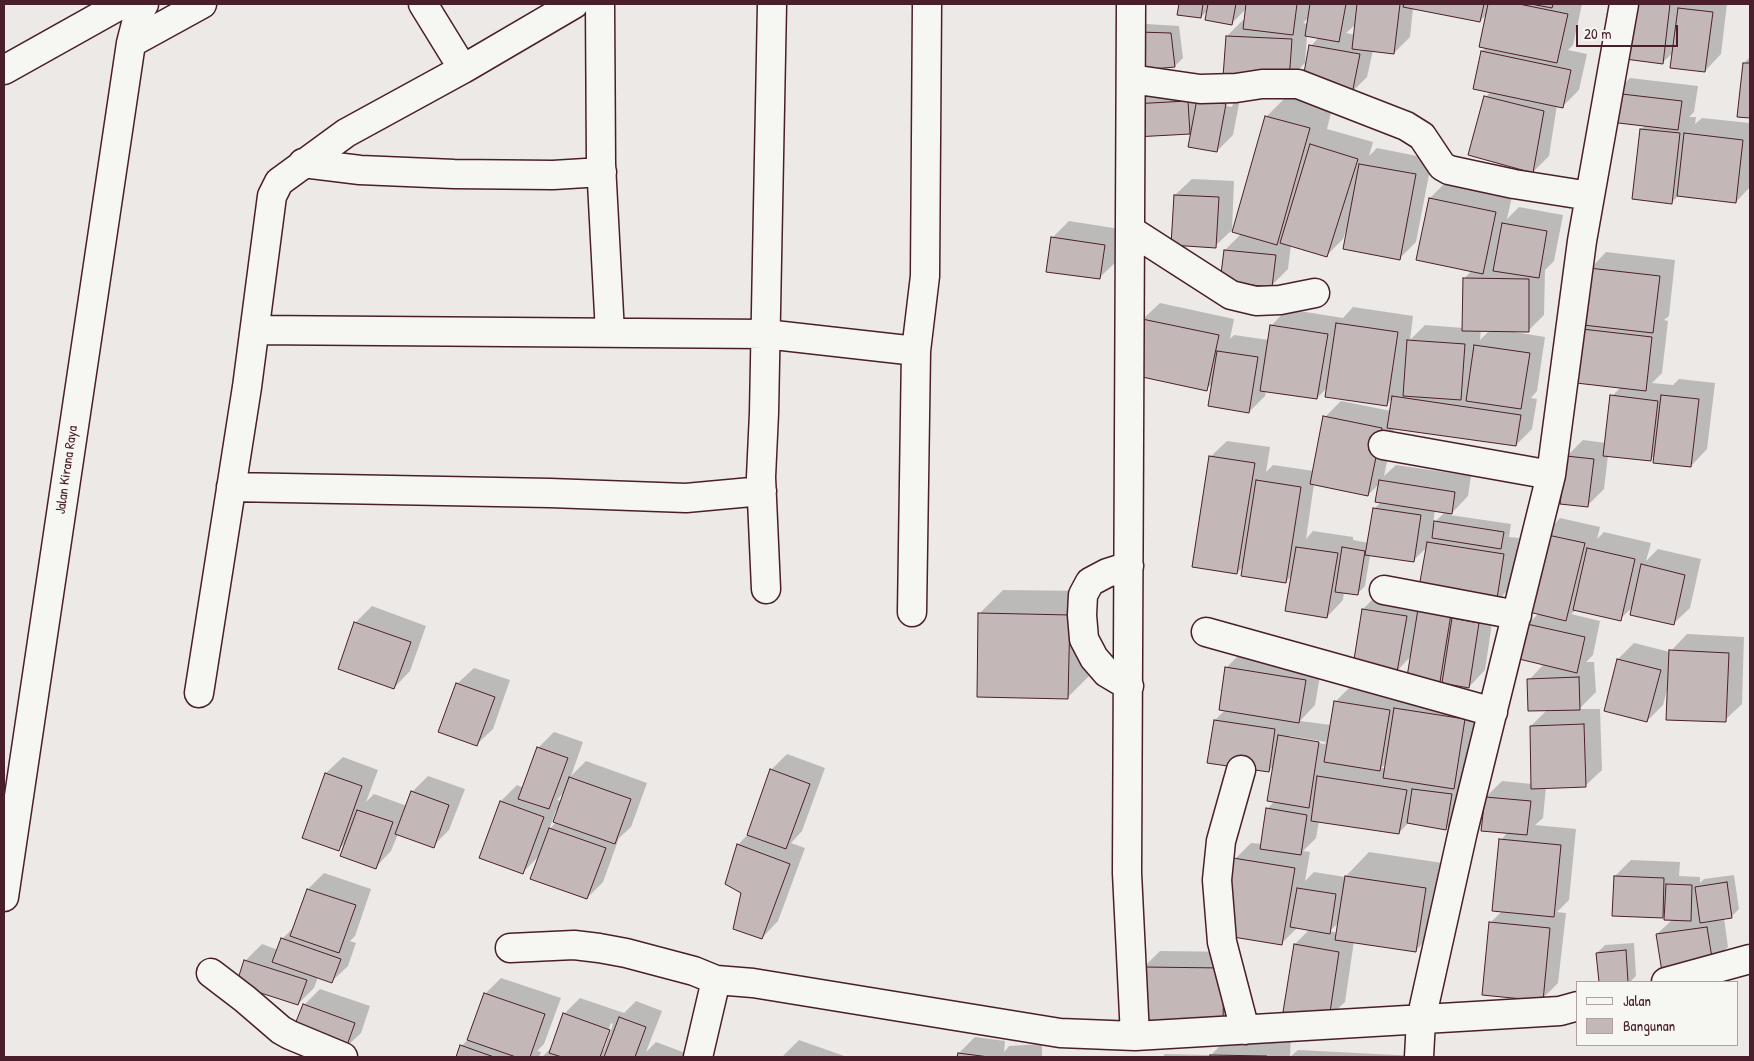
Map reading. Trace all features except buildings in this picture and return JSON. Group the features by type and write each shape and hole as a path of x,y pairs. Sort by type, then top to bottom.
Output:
{"street":[{"path":"4,70 122,4"},
{"name":"Jalan Kirana Raya","path":"4,897 131,43 144,4"},
{"path":"131,43 202,4"},
{"path":"423,4 463,69"},
{"path":"199,693 255,330 272,196 279,182 346,133 463,69 574,4"},
{"path":"600,4 602,172 610,333"},
{"path":"766,590 762,492 772,4"},
{"path":"912,612 916,351 925,276 927,4"},
{"path":"1131,4 1127,873 1135,1036"},
{"path":"1419,1057 1421,1020 1463,831 1551,475 1581,251 1624,4"},
{"path":"1131,79 1200,89 1236,88 1262,84 1298,84 1406,126 1422,136 1442,166 1449,170 1514,184 1590,196"},
{"path":"303,163 360,170 454,174 553,175 602,172"},
{"path":"1130,230 1231,295 1256,301 1280,300 1315,293"},
{"path":"255,330 765,334 916,351"},
{"path":"1383,445 1551,475"},
{"path":"231,487 550,493 686,498 762,492"},
{"path":"1129,566 1107,573 1090,582 1083,595 1082,615 1084,639 1094,658 1107,673 1129,686"},
{"path":"1384,590 1517,615"},
{"path":"1206,632 1493,712"},
{"path":"1241,770 1221,841 1217,880 1222,942 1244,1030"},
{"path":"510,948 574,945 599,948 694,971 716,980 753,983 1060,1045 1135,1036 1560,1011 1576,1007"},
{"path":"1670,981 1750,959"},
{"path":"211,972 281,1030 342,1057"},
{"path":"698,1057 716,980"}]}
